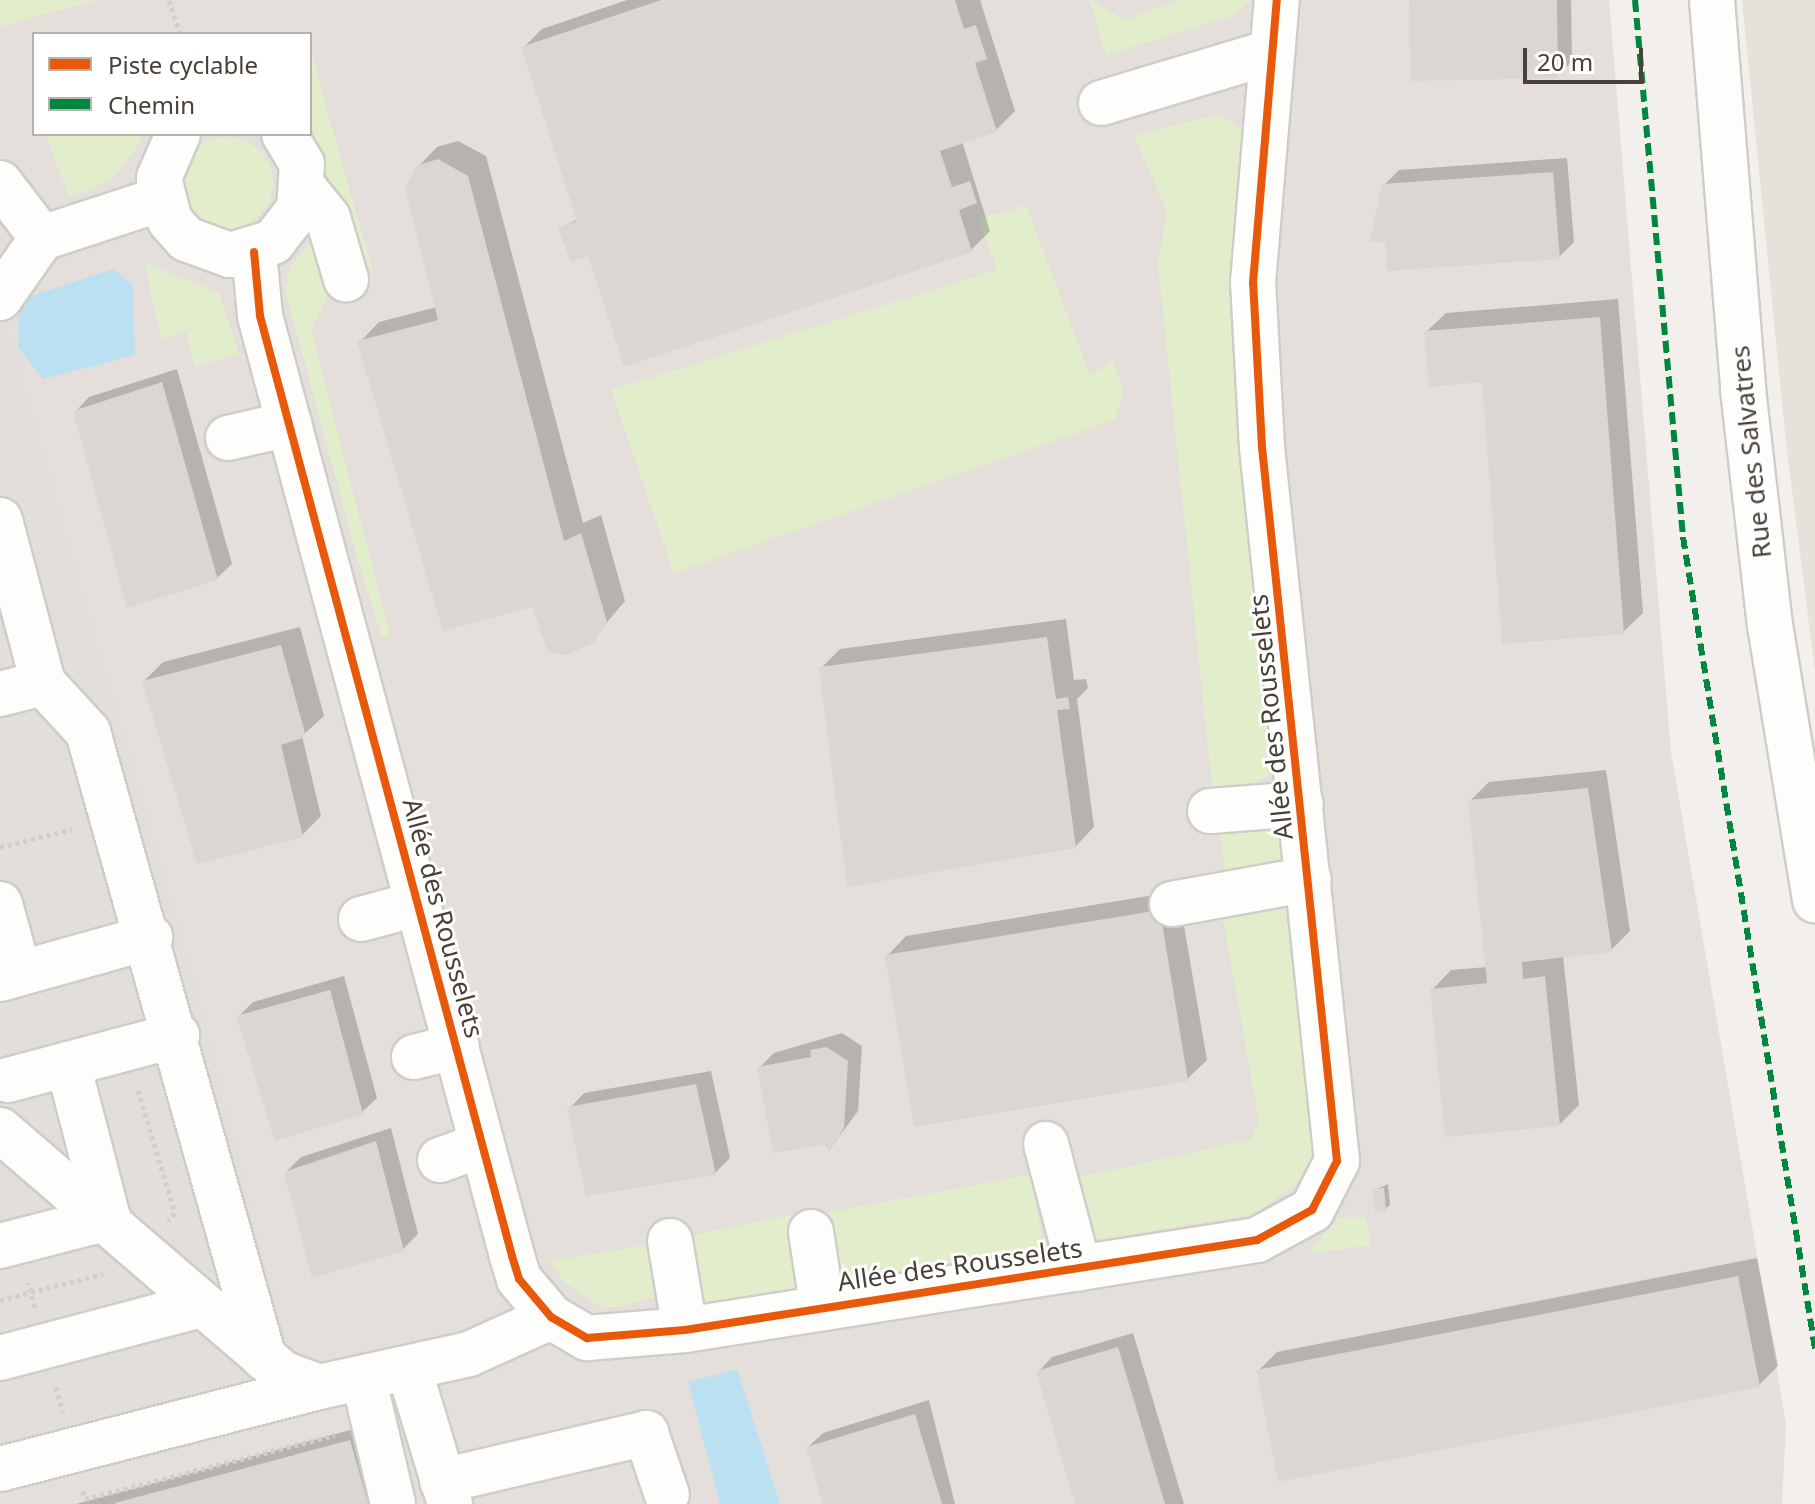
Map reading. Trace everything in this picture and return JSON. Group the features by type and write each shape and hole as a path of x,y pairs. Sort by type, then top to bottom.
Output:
{"street":[{"name":"Allée des Rousselets","path":"254,252 260,316 420,903 481,1145 519,1279 551,1317 587,1338 685,1330 822,1304 1079,1269 1259,1252 1312,1210 1337,1161 1262,447 1253,283 1277,0"},
{"name":"Rue des Salvatres","path":"1712,0 1770,625 1815,900"},
{"path":"1101,103 1271,52"},
{"path":"177,136 163,158 161,199 170,221 196,245 230,255 254,252 289,227 304,188 302,164 285,136"},
{"path":"0,183 59,233"},
{"path":"304,188 328,218 346,279"},
{"path":"0,298 59,233 161,199"},
{"path":"228,438 289,424"},
{"path":"0,520 43,683 88,732 150,937 264,1358"},
{"path":"0,694 43,683"},
{"path":"1210,811 1301,804"},
{"path":"1172,904 1309,879"},
{"path":"361,919 420,903"},
{"path":"0,904 10,976 150,937"},
{"path":"177,1035 68,1064 4,1072 0,1128 108,1218 201,1305 264,1358 319,1387"},
{"path":"414,1057 457,1046"},
{"path":"68,1064 108,1218"},
{"path":"1046,1144 1079,1269"},
{"path":"440,1160 481,1145"},
{"path":"0,1246 108,1218"},
{"path":"811,1232 822,1304"},
{"path":"670,1241 685,1330"},
{"path":"0,1358 201,1305"},
{"path":"0,1469 319,1387 364,1381 409,1369 507,1341 551,1317"},
{"path":"409,1369 446,1493 646,1433 658,1501"},
{"path":"364,1381 393,1504"}],"path":[{"path":"169,0 179,32"},
{"path":"0,847 86,825"},
{"path":"0,1300 31,1292"}],"shaded area":[{"path":"95,0 1609,0 1671,752 1786,1424 1782,1504 0,1504 0,26"},
{"path":"1742,0 1815,0 1815,671 1786,443"},
{"path":"6,325 194,982 304,1411 0,1492 0,327"}],"green space":[{"path":"0,0 95,0 0,26"},
{"path":"1090,0 1126,20 1178,0 1251,0 1233,16 1106,55"},
{"path":"312,56 372,269 358,272 312,128"},
{"path":"1220,114 1245,131 1279,768 1250,786 1212,787 1158,265 1167,211 1134,136"},
{"path":"51,136 138,136 142,140 114,178 70,198 47,139"},
{"path":"218,137 236,137 253,144 266,157 273,183 266,209 253,222 236,229 218,229 201,222 188,209 181,192 181,174 188,157 201,144"},
{"path":"1026,205 1090,375 1113,361 1124,392 1114,420 674,573 611,390 997,270 979,219"},
{"path":"318,232 332,288 311,329 390,636 382,637 357,557 286,293 289,268"},
{"path":"145,263 219,293 239,354 195,366 186,330 161,340"},
{"path":"1276,824 1291,838 1292,854 1276,869 1226,881 1219,826"},
{"path":"1295,904 1323,1138 1308,1174 1256,1214 1090,1241 1074,1178 1250,1140 1259,1121 1222,913"},
{"path":"1030,1175 1042,1235 1036,1248 856,1280 833,1261 819,1214"},
{"path":"798,1213 813,1275 807,1292 705,1303 690,1236"},
{"path":"1338,1217 1366,1217 1371,1245 1308,1254"},
{"path":"653,1244 661,1296 616,1307 601,1308 563,1281 550,1261"}],"water":[{"path":"113,269 133,285 135,355 43,379 18,347 19,300"},
{"path":"737,1369 780,1504 720,1504 688,1382"}],"building":[{"path":"661,0 955,0 964,29 976,25 987,59 975,63 997,132 940,151 952,187 970,181 977,203 959,210 972,252 624,367 588,256 571,262 558,228 577,221 521,47"},
{"path":"1409,0 1557,0 1558,78 1410,81"},
{"path":"438,159 468,176 564,541 581,533 607,622 593,643 566,655 548,652 532,607 443,631 357,341 438,320 405,189 416,166"},
{"path":"1553,172 1560,259 1387,271 1385,243 1370,241 1382,184"},
{"path":"1600,317 1624,634 1502,644 1482,382 1429,387 1424,331"},
{"path":"162,382 218,580 127,608 73,411"},
{"path":"1047,637 1056,699 1068,697 1070,709 1057,710 1076,848 847,887 819,667"},
{"path":"281,645 306,737 281,745 303,837 197,864 142,681"},
{"path":"1588,788 1612,952 1522,962 1523,979 1545,976 1560,1126 1445,1137 1430,989 1487,983 1468,800"},
{"path":"1160,910 1188,1081 914,1127 885,955"},
{"path":"330,990 363,1114 275,1141 236,1016"},
{"path":"826,1047 848,1061 844,1128 828,1153 827,1144 773,1153 757,1067 811,1057 810,1050"},
{"path":"696,1084 716,1175 586,1196 567,1107"},
{"path":"376,1141 404,1251 312,1278 284,1172"},
{"path":"1384,1188 1386,1211 1375,1212 1373,1189"},
{"path":"1738,1276 1760,1387 1278,1482 1256,1370"},
{"path":"1118,1347 1165,1504 1075,1504 1036,1371"},
{"path":"915,1414 942,1504 823,1504 806,1447"},
{"path":"350,1440 368,1504 115,1504 115,1503"}],"marked path":[{"path":"1635,0 1683,537 1815,1348"}],"cycle path":[{"path":"254,252 260,316 512,1256 519,1279 551,1317 587,1338 685,1330 1257,1240 1312,1210 1337,1161 1262,447 1253,283 1277,0"}]}
